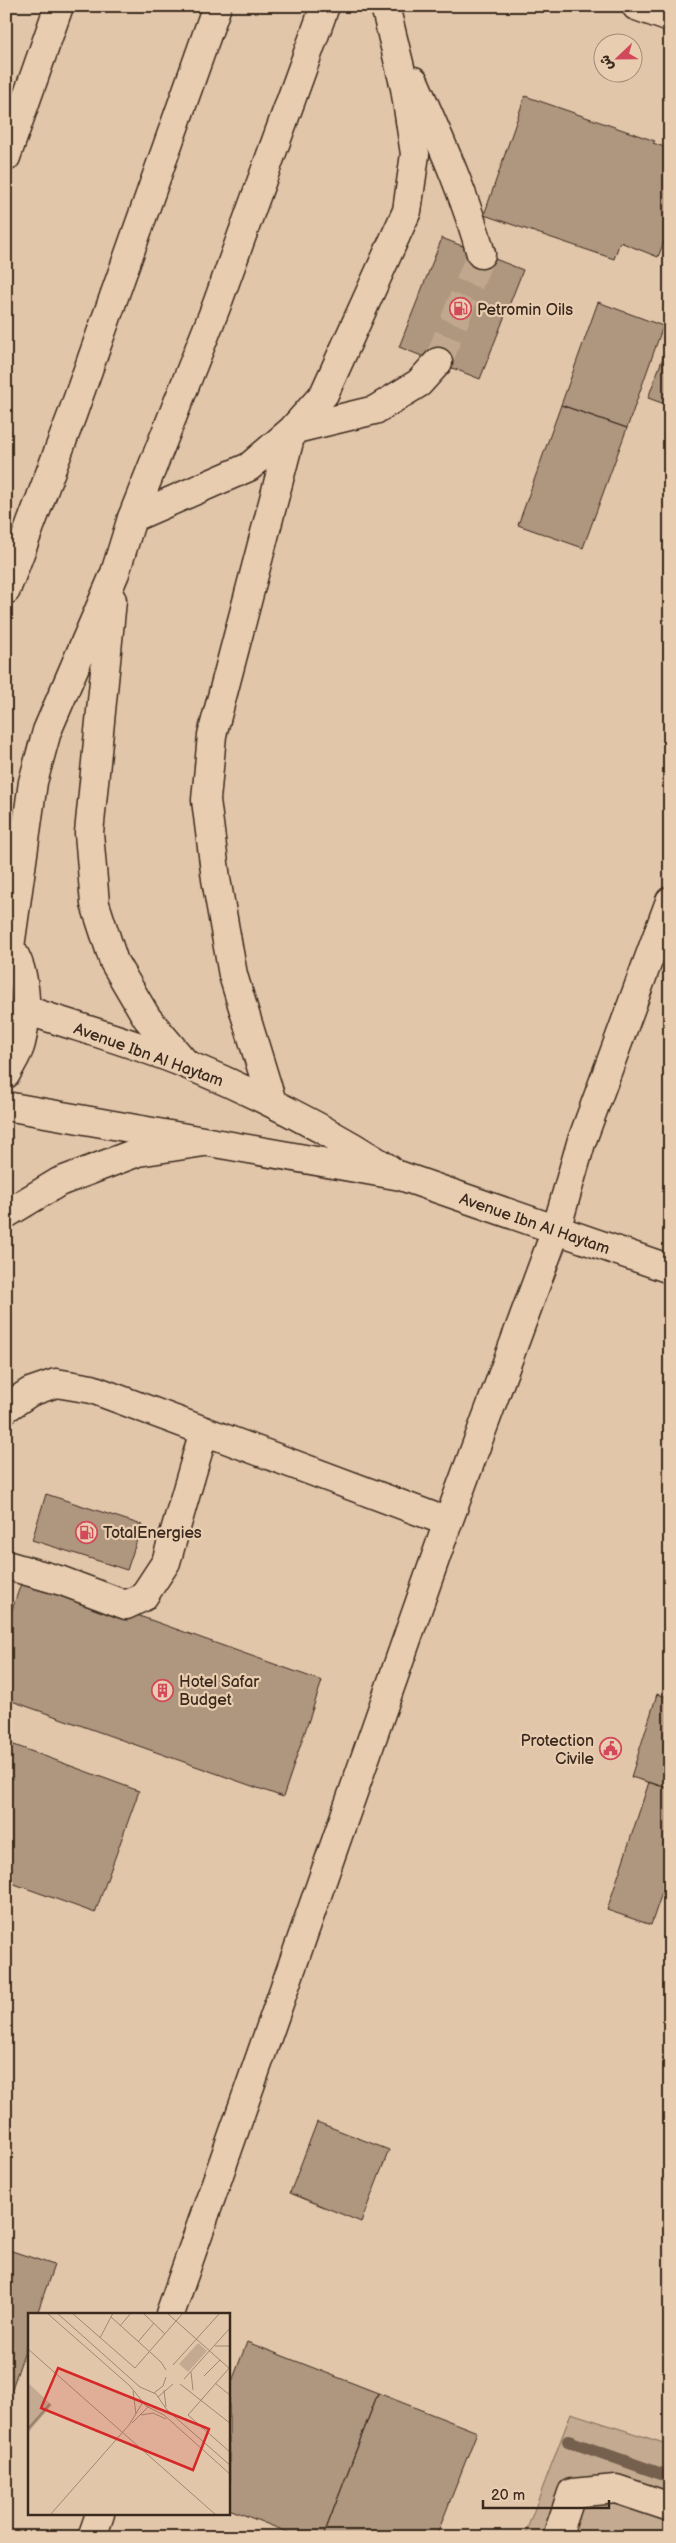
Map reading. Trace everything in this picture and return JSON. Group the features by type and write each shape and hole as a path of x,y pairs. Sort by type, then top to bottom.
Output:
{"main road":[{"path":"6,157 59,6"},
{"path":"6,590 76,405 218,6"},
{"path":"6,1074 21,1044 26,1010 23,978 8,945 33,782 47,731 115,573 132,518 216,307 325,6"},
{"path":"132,518 249,467 292,430 324,394 408,211 415,154 405,88 385,6"},
{"path":"636,6 670,18"},
{"path":"392,32 456,176 470,212 481,254"},
{"path":"292,430 375,410 419,382 438,362"},
{"path":"272,1102 233,975 216,879 206,800 212,735 292,430"},
{"path":"115,573 89,833 96,904 114,962 147,1018 186,1064"},
{"path":"170,2313 448,1522 556,1230 581,1143 670,901"},
{"name":"Avenue Ibn Al Haytam","path":"26,1010 186,1064 272,1102 343,1140 401,1176"},
{"name":"Avenue Ibn Al Haytam","path":"6,1106 401,1176 670,1269"},
{"path":"6,1214 59,1182 138,1152 204,1142"},
{"path":"6,1408 30,1392 56,1383 92,1389 448,1522"},
{"path":"6,1565 62,1580 126,1605 143,1597 166,1562 204,1431"},
{"path":"557,2537 572,2493 616,2489 670,2507"},
{"path":"92,2537 99,2516"}],"shaded area":[{"path":"571,2413 670,2445 670,2537 524,2537"}],"building":[{"path":"525,96 655,141 653,143 670,149 670,226 658,257 620,242 614,259 484,215"},
{"name":"Petromin Oils","path":"442,238 523,270 480,379 399,347"},
{"path":"598,302 663,326 627,428 561,405"},
{"path":"670,338 670,406 648,398"},
{"path":"561,405 627,428 583,548 518,525"},
{"name":"TotalEnergies","path":"46,1494 142,1525 127,1570 32,1540"},
{"name":"Hotel Safar Budget","path":"24,1575 322,1681 283,1797 6,1699 6,1627"},
{"path":"657,1694 670,1698 670,1789 631,1777"},
{"path":"6,1742 139,1791 95,1913 6,1881"},
{"path":"649,1782 670,1789 670,1869 651,1925 607,1910"},
{"path":"317,2122 389,2150 361,2222 290,2193"},
{"path":"6,2249 54,2265 37,2313 28,2313 28,2342 6,2406"},
{"path":"247,2342 378,2393 323,2537 300,2537 230,2509 230,2386"},
{"path":"378,2393 477,2432 436,2537 323,2537"}],"waterway":[{"path":"568,2441 670,2477"}],"tunnel":[{"path":"438,362 481,254"}],"place":[{"name":"Petromin Oils","path":"461,309"},
{"name":"TotalEnergies","path":"87,1532"},
{"name":"Hotel Safar Budget","path":"163,1690"},
{"name":"Protection Civile","path":"610,1749"}]}
